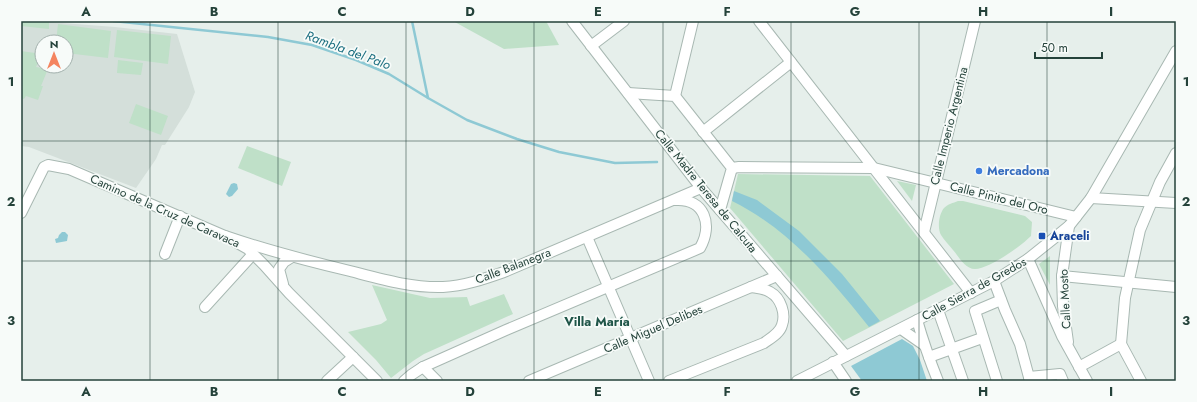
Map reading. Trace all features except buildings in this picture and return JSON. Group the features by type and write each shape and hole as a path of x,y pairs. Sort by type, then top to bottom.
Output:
{"street":[{"name":"Calle Madre Teresa de Calcuta","path":"572,21 701,188 846,356"},
{"path":"591,46 624,21"},
{"path":"675,96 693,21"},
{"path":"759,21 971,293"},
{"name":"Calle Imperio Argentina","path":"924,232 975,21"},
{"name":"Calle Sierra de Gredos","path":"797,381 994,281 1028,259 1069,226 1091,198 1176,51"},
{"path":"703,132 791,62"},
{"path":"628,93 675,96 732,168 720,210"},
{"path":"1141,381 1121,344 1125,298 1140,230 1150,202 1176,153"},
{"name":"Camino de la Cruz de Caravaca","path":"21,213 44,167 48,165 69,169 225,236 248,249 289,293 377,381"},
{"name":"Calle Pinito del Oro","path":"732,168 874,168 1076,217"},
{"name":"Calle Balanegra","path":"225,236 292,257 404,285 444,287 482,280 701,188"},
{"path":"1091,198 1176,203"},
{"path":"404,381 423,367 506,330 700,248 704,242 707,232 705,216 699,208 692,203 684,200 672,201"},
{"path":"165,254 180,216"},
{"name":"Calle Mosto","path":"1069,226 1062,276 1063,306 1069,348"},
{"path":"587,237 649,381"},
{"path":"205,307 253,254"},
{"path":"289,293 281,282 279,269 284,262 292,257"},
{"name":"Calle Mosto","path":"1028,259 1062,336 1087,381"},
{"name":"Calle Miguel Delibes","path":"529,381 777,276"},
{"path":"1062,276 1176,287"},
{"path":"994,281 1020,344 1029,379 1062,378"},
{"path":"669,381 764,343 776,335 782,326 782,308 780,302 771,292 752,287"},
{"path":"997,381 982,338 975,311 1001,300"},
{"path":"938,310 963,381"},
{"path":"917,320 924,339 924,345 938,381"},
{"path":"900,329 924,345"},
{"path":"929,357 982,338"},
{"path":"1079,367 1121,344"},
{"path":"327,381 352,357"},
{"path":"833,362 846,381"},
{"path":"423,367 436,381"}],"shaded area":[{"path":"21,21 115,27 177,34 195,92 189,107 165,145 162,145 156,159 136,188 29,147 21,146"}],"green space":[{"path":"21,21 49,22 49,29 21,26"},
{"path":"453,21 546,21 559,45 504,49"},
{"path":"58,24 111,31 108,58 74,54 74,34 57,34"},
{"path":"117,30 171,36 168,64 114,57"},
{"path":"21,51 34,53 34,74 46,74 41,86 43,86 38,100 26,96 24,99 21,98"},
{"path":"118,60 143,63 141,75 117,73"},
{"path":"136,104 168,116 161,135 129,123"},
{"path":"247,146 291,162 282,186 238,168"},
{"path":"738,174 870,176 954,284 843,341 730,208"},
{"path":"897,181 916,185 912,201"},
{"path":"958,201 1025,216 1032,222 1031,236 1013,251 988,265 975,269 968,267 962,262 944,239 939,229 940,217 944,208"},
{"path":"1050,256 1050,285 1039,264"},
{"path":"372,285 430,298 467,297 470,306 504,294 513,314 424,354 391,378 376,360 348,332 381,324 387,320"}],"water":[{"path":"231,184 237,184 238,189 232,196 229,197 226,194"},
{"path":"734,191 757,200 799,231 842,274 880,321 869,327 824,273 790,240 753,212 732,201"},
{"path":"62,232 65,232 68,235 67,241 56,243 55,239 58,238"},
{"path":"902,339 913,346 920,360 927,381 862,381 851,366"}],"waterway":[{"name":"Rambla del Palo","path":"113,21 268,37 312,45 356,60 389,74 428,98"},
{"path":"412,21 428,98 467,120 517,139 559,152 615,163 657,162"}],"place":[{"name":"Mercadona","path":"979,171"},
{"name":"Araceli","path":"1042,236"}],"district":[{"name":"Villa María","path":"597,321"}]}
